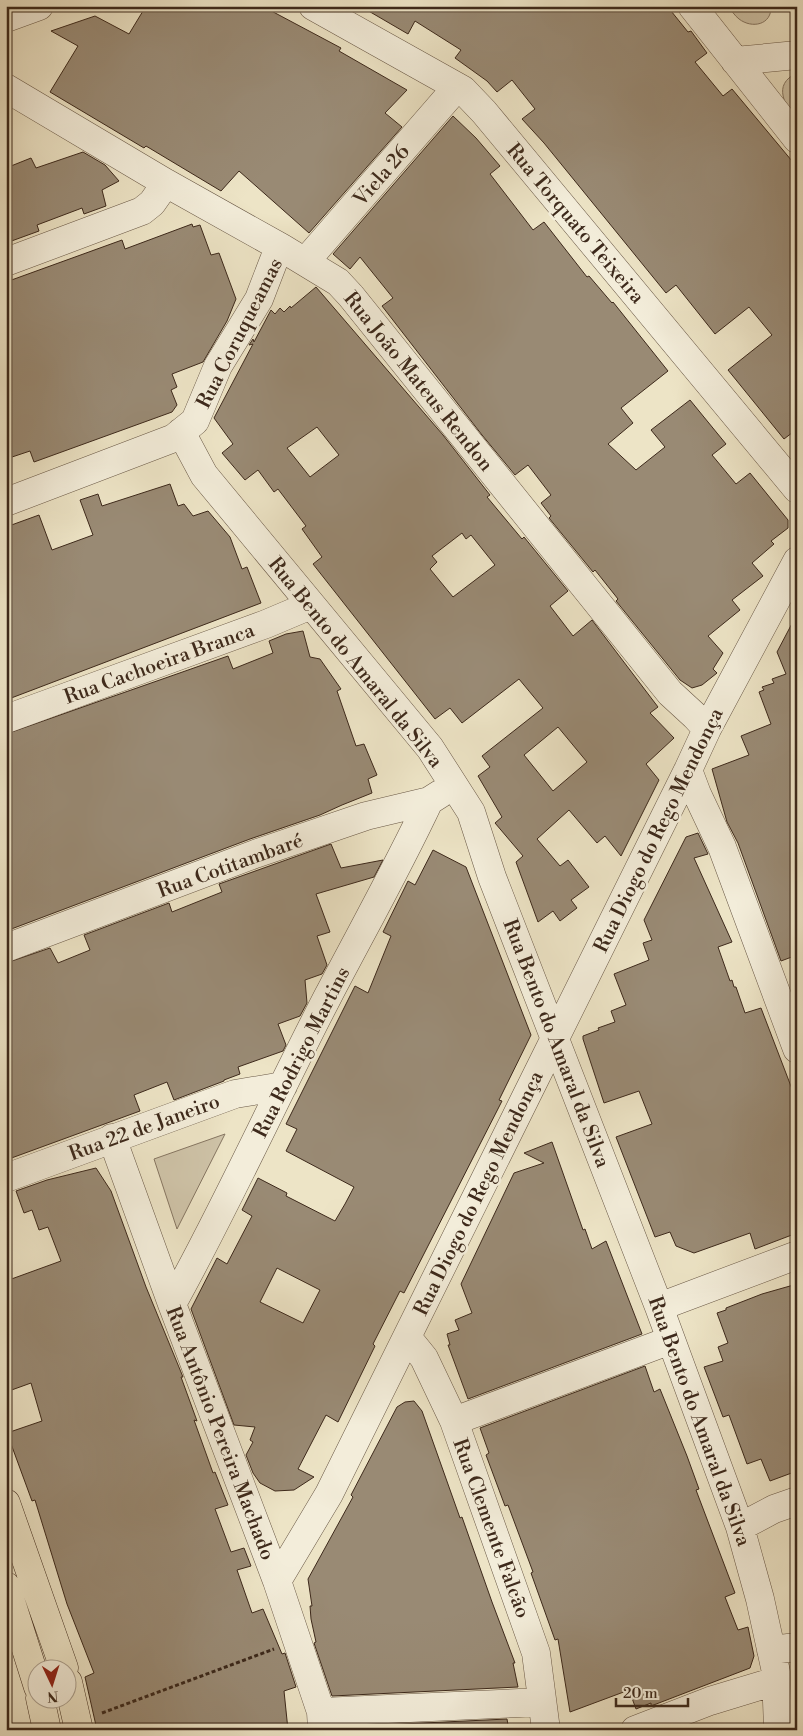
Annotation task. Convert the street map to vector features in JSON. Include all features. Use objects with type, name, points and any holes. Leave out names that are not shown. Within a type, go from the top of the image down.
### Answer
[{"type":"main road","points":[[6,1503],[60,1658]]},
{"type":"main road","points":[[6,1586],[29,1658]]},
{"type":"main road","points":[[42,1708],[46,1730]]},
{"type":"main road","points":[[74,1708],[78,1726]]},
{"type":"street","points":[[6,18],[39,6]]},
{"type":"street","name":"Rua Torquato Teixeira","points":[[313,6],[463,90],[484,112],[797,489]]},
{"type":"street","points":[[692,6],[797,139]]},
{"type":"street","points":[[735,61],[797,55]]},
{"type":"street","name":"Viela 26","points":[[305,262],[457,87]]},
{"type":"street","name":"Rua João Mateus Rendon","points":[[6,88],[338,282],[670,693],[696,716],[707,729]]},
{"type":"street","points":[[6,262],[142,211],[152,203],[166,183]]},
{"type":"street","name":"Rua Coruqueamas","points":[[6,502],[174,438],[195,421],[218,366],[259,300],[274,260],[282,248]]},
{"type":"street","name":"Rua Bento do Amaral da Silva","points":[[181,432],[204,475],[430,748],[471,812],[492,877],[659,1307],[740,1527],[760,1599],[784,1648],[776,1681],[778,1730]]},
{"type":"street","name":"Rua Diogo do Rego Mendonça","points":[[277,1581],[329,1494],[707,729],[797,561]]},
{"type":"street","name":"Rua Cachoeira Branca","points":[[6,719],[266,624],[311,605]]},
{"type":"street","points":[[688,770],[722,848],[797,1049]]},
{"type":"street","name":"Rua Cotitambaré","points":[[6,948],[264,851],[366,816],[429,801],[453,784]]},
{"type":"street","name":"Rua Rodrigo Martins","points":[[172,1304],[202,1250],[328,996],[410,841],[429,801]]},
{"type":"street","name":"Rua 22 de Janeiro","points":[[6,1178],[235,1094],[283,1086]]},
{"type":"street","name":"Rua Antônio Pereira Machado","points":[[112,1138],[172,1304],[277,1581],[321,1721]]},
{"type":"street","points":[[659,1307],[797,1255]]},
{"type":"street","name":"Rua Clemente Falcão","points":[[407,1336],[424,1358],[454,1422],[536,1653],[546,1730]]},
{"type":"street","points":[[454,1422],[671,1340]]},
{"type":"street","points":[[740,1527],[774,1509],[797,1501]]},
{"type":"street","points":[[635,1730],[710,1701],[776,1681]]},
{"type":"street","points":[[321,1721],[542,1702]]},
{"type":"path","points":[[78,1726],[297,1641]]},
{"type":"shaded area","points":[[728,6],[771,6],[765,21],[750,24],[739,19]]},
{"type":"shaded area","points":[[797,73],[797,122],[785,103],[783,90],[784,83]]},
{"type":"shaded area","points":[[225,1134],[177,1229],[154,1159]]},
{"type":"building","points":[[146,6],[262,6],[341,48],[339,51],[407,90],[385,113],[402,127],[309,233],[239,171],[221,191],[50,92],[78,46],[51,31],[95,16],[129,34]]},
{"type":"building","points":[[360,6],[667,6],[688,32],[691,31],[707,53],[695,62],[723,96],[732,89],[797,167],[797,429],[784,439],[728,370],[772,335],[749,307],[715,334],[676,285],[666,293],[544,143],[522,119],[535,109],[512,80],[497,92],[487,81],[455,58],[461,50],[415,21],[408,34]]},
{"type":"building","points":[[453,116],[476,138],[500,166],[490,174],[533,230],[544,222],[587,277],[589,276],[613,302],[668,371],[621,408],[633,423],[608,444],[636,470],[665,447],[651,430],[690,400],[726,444],[712,455],[736,484],[750,473],[788,520],[788,528],[771,541],[774,544],[752,563],[763,576],[732,600],[740,610],[708,636],[723,653],[713,669],[717,673],[702,685],[692,688],[680,680],[616,601],[618,599],[595,570],[593,572],[549,518],[551,516],[541,503],[551,495],[528,465],[515,475],[482,435],[382,306],[393,298],[360,257],[350,269],[333,254]]},
{"type":"building","points":[[83,152],[105,165],[119,181],[102,190],[106,206],[84,214],[82,208],[37,225],[39,231],[6,243],[6,168],[31,158],[36,168]]},
{"type":"building","points":[[192,224],[193,227],[200,225],[211,255],[219,253],[236,299],[227,321],[203,362],[172,374],[177,387],[171,390],[177,405],[172,412],[34,462],[30,451],[6,459],[6,282],[122,240],[125,249]]},
{"type":"building","points":[[316,287],[443,435],[490,495],[487,497],[522,539],[524,537],[568,591],[550,606],[573,636],[592,620],[658,707],[650,713],[674,738],[646,764],[659,780],[621,856],[605,836],[597,843],[569,810],[537,839],[560,866],[568,860],[589,887],[571,900],[577,908],[560,921],[553,911],[538,922],[516,862],[523,856],[495,823],[502,817],[478,776],[490,767],[482,756],[543,708],[519,679],[462,723],[450,708],[435,719],[313,564],[322,557],[302,529],[306,526],[278,489],[274,492],[258,470],[245,480],[222,453],[233,444],[214,418],[253,344],[249,345],[253,339],[254,342],[271,310],[275,314],[280,308],[284,312],[290,306],[291,308]],"holes":[[[317,427],[339,455],[310,477],[287,448]],[[462,533],[466,539],[471,535],[495,565],[453,597],[430,569],[437,562],[432,556]],[[558,727],[587,762],[553,791],[524,755]]]},
{"type":"building","points":[[170,484],[178,506],[184,504],[193,516],[208,511],[230,537],[242,569],[247,567],[261,603],[6,700],[6,527],[39,515],[52,550],[93,535],[80,500],[98,494],[102,506]]},
{"type":"building","points":[[797,614],[797,955],[781,961],[738,843],[727,822],[712,769],[749,755],[741,736],[771,724],[759,692],[764,690],[762,687],[774,683],[772,679],[786,674],[777,652]]},
{"type":"building","points":[[303,631],[310,657],[320,659],[341,689],[337,691],[356,746],[364,744],[377,775],[368,779],[372,793],[320,815],[250,839],[6,931],[6,734],[228,656],[233,669],[273,653],[269,641],[286,634]]},
{"type":"building","points":[[698,833],[708,854],[694,858],[732,942],[718,947],[730,981],[732,980],[734,987],[736,987],[745,1013],[761,1008],[797,1102],[797,1233],[755,1249],[750,1233],[694,1253],[676,1246],[670,1232],[655,1237],[616,1137],[652,1124],[639,1091],[604,1103],[583,1036],[615,1022],[611,1011],[626,1005],[614,974],[649,960],[643,943],[652,940],[644,920],[686,837]]},
{"type":"building","points":[[331,844],[341,868],[383,860],[374,877],[316,894],[330,932],[317,936],[327,965],[322,974],[305,980],[307,1003],[300,1016],[278,1024],[286,1045],[283,1051],[238,1067],[240,1074],[174,1100],[167,1082],[134,1095],[140,1111],[6,1160],[6,963],[50,948],[58,963],[90,950],[84,935],[169,903],[172,912],[222,892],[219,884]]},
{"type":"building","points":[[433,850],[466,867],[531,1035],[499,1100],[502,1101],[404,1293],[400,1291],[373,1344],[375,1346],[338,1422],[326,1415],[298,1469],[314,1477],[294,1490],[275,1491],[260,1483],[253,1473],[246,1455],[253,1442],[250,1440],[255,1427],[234,1425],[191,1309],[217,1258],[227,1264],[252,1216],[242,1210],[258,1178],[287,1193],[286,1196],[335,1221],[354,1187],[286,1151],[297,1129],[286,1124],[355,986],[368,993],[391,936],[383,932],[408,881],[415,885]],"holes":[[[277,1268],[320,1290],[303,1323],[260,1302]]]},
{"type":"building","points":[[552,1142],[583,1230],[585,1229],[592,1249],[606,1241],[642,1334],[468,1399],[448,1345],[450,1345],[447,1334],[459,1330],[455,1320],[472,1313],[461,1284],[514,1173],[544,1163],[524,1153]]},
{"type":"building","points":[[96,1168],[111,1191],[146,1287],[183,1377],[181,1377],[197,1421],[194,1420],[213,1473],[215,1472],[228,1505],[215,1509],[231,1552],[244,1548],[251,1566],[237,1570],[252,1613],[263,1609],[282,1654],[285,1653],[296,1687],[284,1691],[288,1730],[97,1730],[85,1677],[94,1673],[67,1604],[35,1500],[32,1501],[7,1433],[42,1421],[31,1383],[6,1392],[6,1281],[61,1261],[48,1227],[39,1230],[32,1210],[24,1213],[16,1191],[47,1180]]},
{"type":"building","points":[[797,1284],[797,1471],[770,1481],[761,1459],[747,1464],[729,1415],[723,1417],[704,1367],[723,1361],[718,1347],[728,1343],[717,1313],[762,1294]]},
{"type":"building","points":[[645,1366],[654,1392],[660,1389],[687,1456],[699,1489],[696,1490],[735,1593],[725,1597],[738,1630],[748,1627],[754,1656],[750,1668],[651,1706],[651,1703],[636,1709],[629,1690],[570,1712],[558,1639],[555,1640],[531,1573],[533,1572],[508,1505],[505,1506],[486,1455],[489,1453],[480,1428]]},
{"type":"building","points":[[414,1401],[422,1411],[460,1518],[462,1517],[515,1663],[513,1663],[518,1687],[332,1696],[314,1643],[316,1642],[311,1619],[310,1606],[312,1606],[308,1579],[353,1497],[351,1495],[397,1407],[405,1402]]},
{"type":"building","points":[[507,1719],[508,1725],[503,1726],[503,1730],[341,1730],[340,1727]]}]
